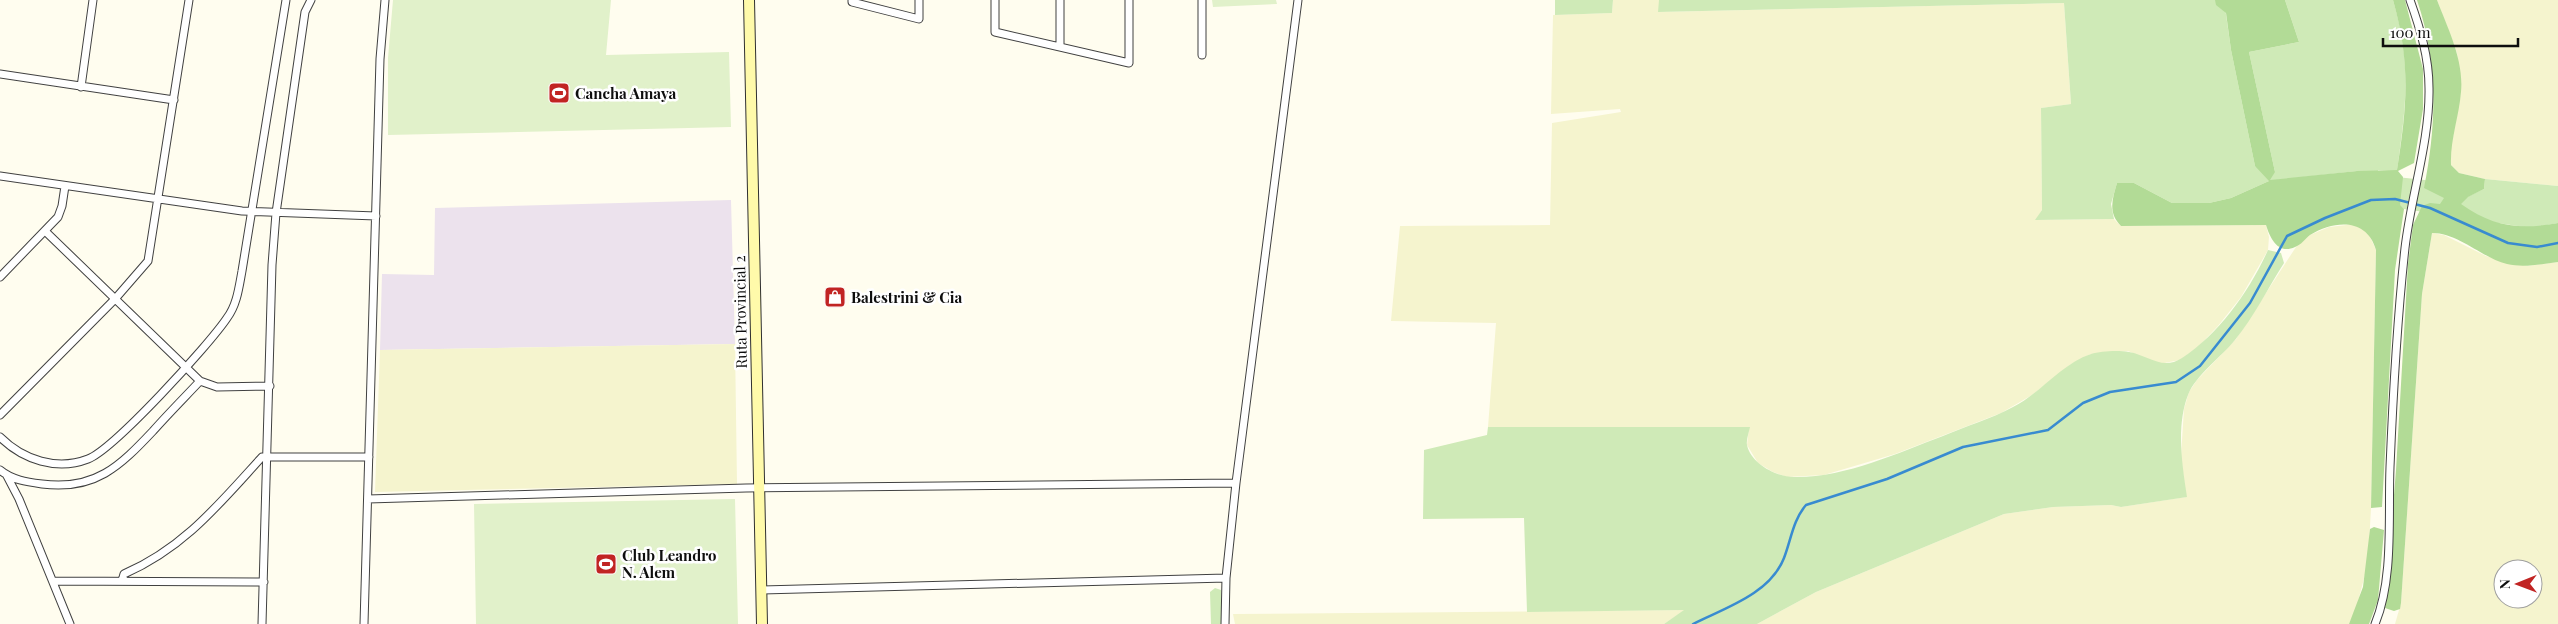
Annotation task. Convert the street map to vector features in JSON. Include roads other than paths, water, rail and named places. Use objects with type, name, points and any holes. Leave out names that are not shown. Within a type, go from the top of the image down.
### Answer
[{"type":"main road","name":"Ruta Provincial 2","points":[[749,0],[762,624]]},
{"type":"street","points":[[81,87],[93,0]]},
{"type":"street","points":[[0,415],[115,299],[148,261],[160,198],[189,0]]},
{"type":"street","points":[[0,438],[21,454],[40,462],[60,464],[88,459],[112,443],[185,367],[228,318],[240,283],[286,0]]},
{"type":"street","points":[[262,624],[272,265],[276,213],[305,12],[311,0]]},
{"type":"street","points":[[364,624],[380,58],[385,0]]},
{"type":"street","points":[[852,0],[852,2],[919,19],[919,0]]},
{"type":"street","points":[[995,0],[994,32],[1129,63],[1129,0]]},
{"type":"street","points":[[1060,0],[1060,47]]},
{"type":"street","points":[[1202,0],[1202,55]]},
{"type":"street","points":[[1225,624],[1226,578],[1236,483],[1298,0]]},
{"type":"street","points":[[2375,624],[2381,608],[2386,571],[2399,314],[2410,210],[2425,135],[2430,90],[2425,49],[2410,0]]},
{"type":"street","points":[[0,74],[174,100]]},
{"type":"street","points":[[0,176],[252,212],[376,216]]},
{"type":"street","points":[[0,278],[45,231],[60,212],[65,186]]},
{"type":"street","points":[[45,231],[200,381],[217,387],[270,386]]},
{"type":"street","points":[[0,470],[7,476],[32,483],[60,485],[84,482],[105,475],[126,459],[200,381]]},
{"type":"street","points":[[122,581],[124,574],[164,554],[191,533],[262,457],[369,457]]},
{"type":"street","points":[[7,476],[70,624]]},
{"type":"street","points":[[368,499],[759,488],[1236,483]]},
{"type":"street","points":[[761,590],[1226,578]]},
{"type":"street","points":[[53,581],[264,582]]},
{"type":"waterway","points":[[1693,624],[1732,606],[1768,581],[1777,571],[1784,558],[1795,524],[1806,505],[1887,479],[1963,447],[2048,430],[2083,403],[2110,392],[2176,382],[2200,366],[2250,303],[2287,236],[2325,218],[2371,200],[2395,199],[2430,208],[2508,243],[2537,247],[2558,243]]},
{"type":"place","name":"Cancha Amaya","points":[[559,93]]},
{"type":"place","name":"Balestrini & Cia","points":[[835,297]]},
{"type":"place","name":"Club Leandro N. Alem","points":[[606,564]]}]
